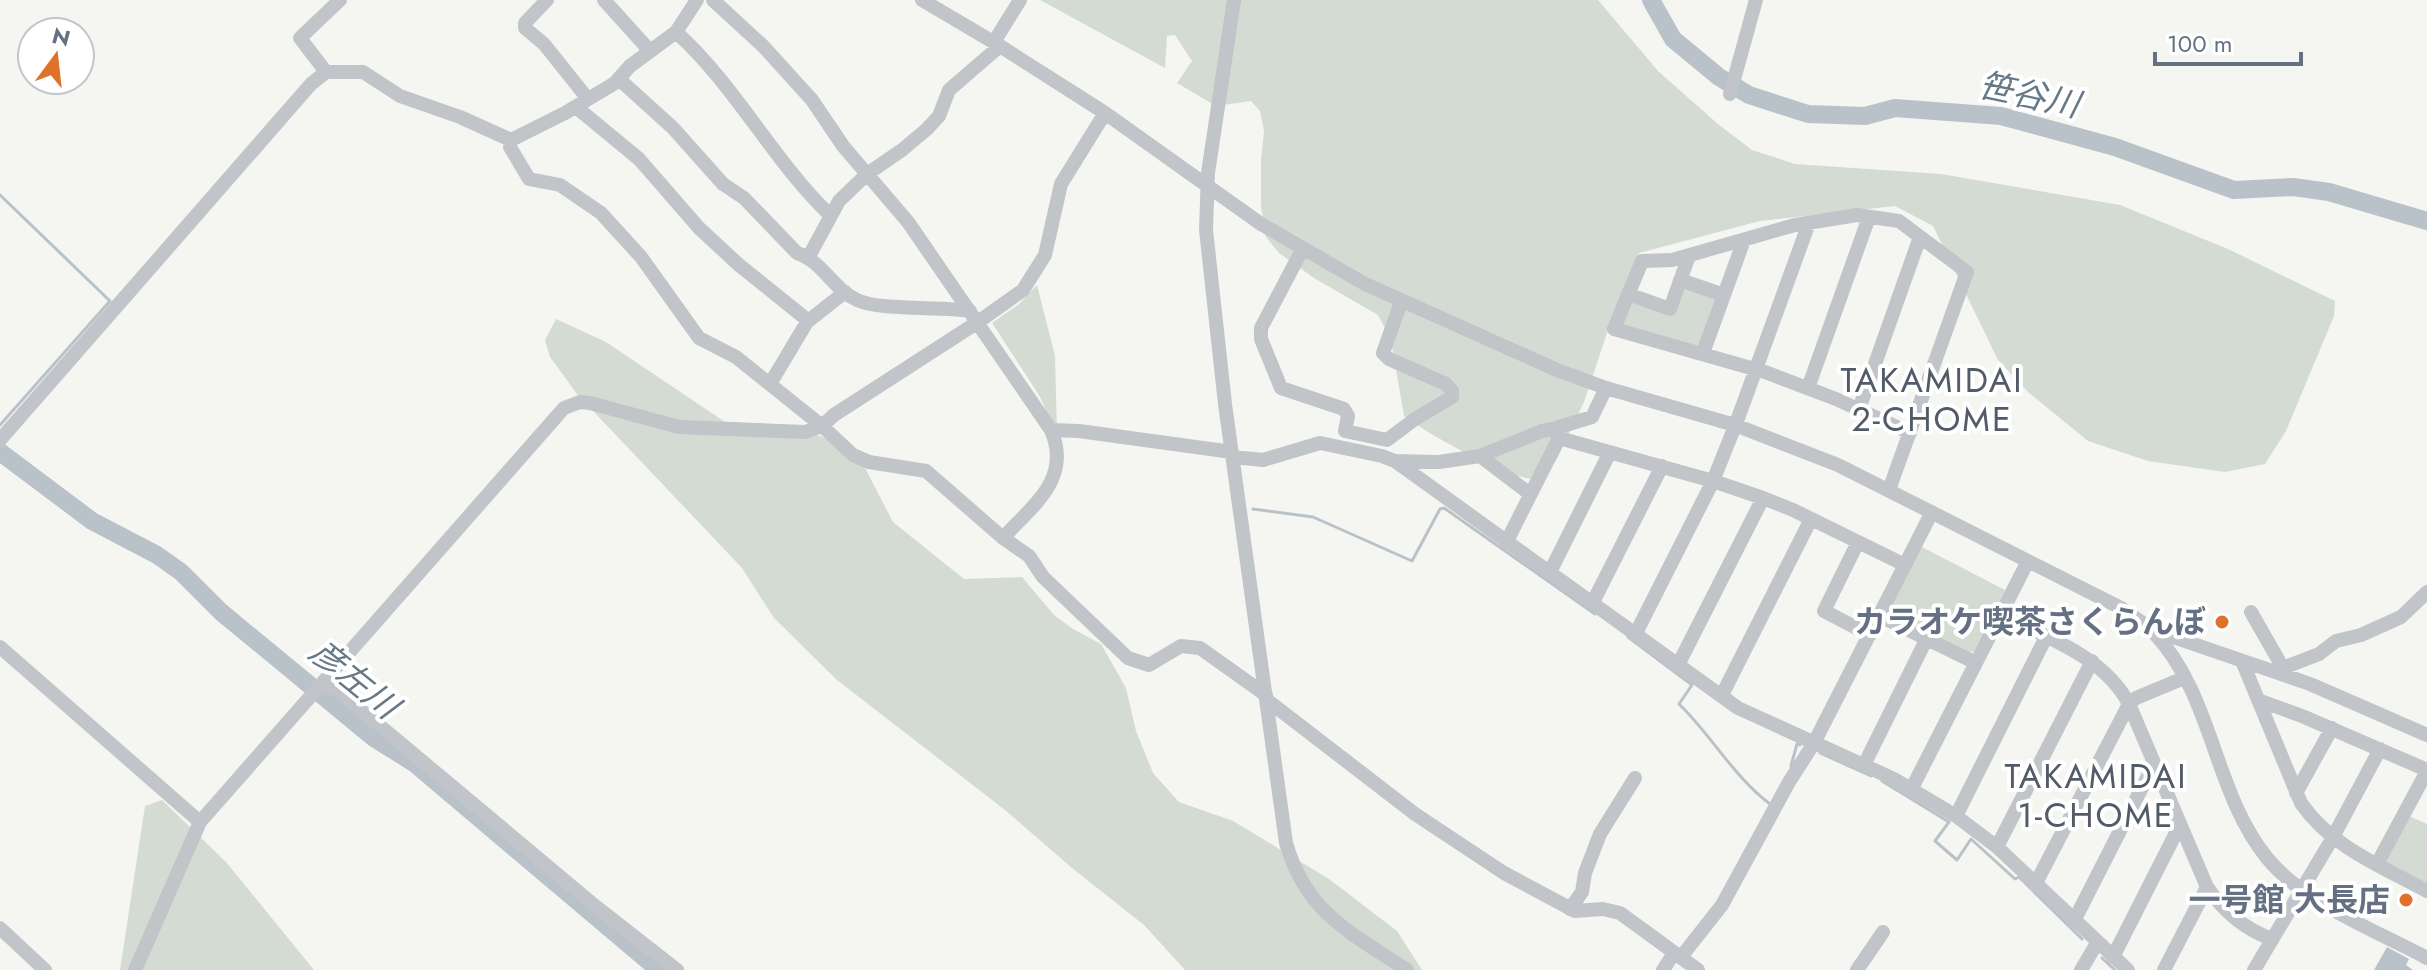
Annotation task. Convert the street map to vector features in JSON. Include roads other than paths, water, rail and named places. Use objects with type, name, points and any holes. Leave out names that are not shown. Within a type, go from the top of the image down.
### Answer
[{"type":"street","points":[[326,72],[300,38],[340,0]]},
{"type":"street","points":[[547,0],[525,23],[525,28],[544,44],[582,103],[639,159],[699,228],[807,322]]},
{"type":"street","points":[[604,0],[650,51]]},
{"type":"street","points":[[511,140],[620,80],[630,66],[676,32],[697,0]]},
{"type":"street","points":[[713,0],[763,46],[812,100],[843,146],[908,222],[1051,430],[1058,446],[1053,482],[1003,538]]},
{"type":"street","points":[[922,0],[1105,113],[1302,250],[1401,302],[1500,347],[1606,388],[1735,425],[1838,465],[2121,608],[2155,633],[2184,678],[2248,831],[2275,867],[2301,890],[2427,958]]},
{"type":"street","points":[[808,258],[839,201],[867,174],[902,150],[939,116],[949,90],[997,44],[1020,0]]},
{"type":"street","points":[[1234,0],[1208,186],[1206,230],[1232,454],[1286,843],[1296,873],[1316,904],[1328,916],[1407,970]]},
{"type":"street","points":[[1732,86],[1756,0]]},
{"type":"street","points":[[676,32],[691,45],[744,110],[798,182],[831,216]]},
{"type":"street","points":[[0,440],[311,84],[326,72],[363,72],[400,96],[460,117],[511,140]]},
{"type":"street","points":[[620,80],[673,128],[723,184],[744,198],[797,253],[808,258],[845,292],[868,303],[974,316]]},
{"type":"street","points":[[135,970],[200,822],[564,408],[580,402],[679,427],[805,432],[822,426],[974,316],[1023,290],[1045,255],[1061,184],[1105,113]]},
{"type":"street","points":[[511,140],[510,147],[529,179],[560,185],[601,213],[641,257],[695,334],[736,357],[853,455],[869,462],[926,471],[1003,538],[1029,556],[1043,577],[1128,658],[1149,665],[1181,646],[1200,648],[1415,814],[1504,873],[1575,911],[1603,909],[1620,913],[1698,970]]},
{"type":"street","points":[[1889,490],[1910,433],[1967,272],[1899,221],[1857,215],[1809,223],[1663,262],[1642,261],[1614,329],[1756,369],[1859,409],[1910,433]]},
{"type":"street","points":[[1808,388],[1869,217]]},
{"type":"street","points":[[1636,633],[1713,481],[1809,223]]},
{"type":"street","points":[[1859,409],[1920,237]]},
{"type":"street","points":[[1703,353],[1744,240]]},
{"type":"street","points":[[1302,250],[1261,328],[1261,339],[1281,388],[1344,409],[1348,416],[1345,431],[1387,440],[1452,397],[1452,391],[1446,384],[1389,359],[1383,353],[1401,302]]},
{"type":"street","points":[[1628,294],[1670,309],[1689,256]]},
{"type":"street","points":[[1680,280],[1724,295]]},
{"type":"street","points":[[770,384],[807,322],[845,292]]},
{"type":"street","points":[[1506,543],[1556,434],[1592,417],[1606,388]]},
{"type":"street","points":[[1051,430],[1079,431],[1263,460],[1320,443],[1395,461],[1738,708],[1912,788],[1956,816],[1997,847],[2128,970]]},
{"type":"street","points":[[1395,461],[1439,462],[1480,456],[1542,431],[1763,498],[1905,565]]},
{"type":"street","points":[[1550,572],[1610,452]]},
{"type":"street","points":[[1480,456],[1530,494]]},
{"type":"street","points":[[1593,602],[1662,466]]},
{"type":"street","points":[[1678,665],[1763,498]]},
{"type":"street","points":[[1663,970],[1722,905],[1789,782],[1814,743],[1932,512]]},
{"type":"street","points":[[1722,695],[1811,519]]},
{"type":"street","points":[[1858,542],[1824,611],[1870,635]]},
{"type":"street","points":[[1912,788],[2028,561]]},
{"type":"street","points":[[2282,671],[2319,654],[2336,641],[2361,635],[2401,617],[2427,592]]},
{"type":"street","points":[[2251,612],[2282,671]]},
{"type":"street","points":[[2001,614],[2092,661],[2115,681],[2129,704],[2207,887],[2235,920],[2272,939]]},
{"type":"street","points":[[1880,616],[1976,663]]},
{"type":"street","points":[[2155,633],[2282,671],[2427,735]]},
{"type":"street","points":[[1956,816],[2046,637]]},
{"type":"street","points":[[1864,765],[1927,638]]},
{"type":"street","points":[[0,647],[200,822]]},
{"type":"street","points":[[1997,847],[2092,661]]},
{"type":"street","points":[[2242,661],[2296,793],[2309,815],[2332,839],[2427,891]]},
{"type":"street","points":[[2035,885],[2129,704],[2136,698],[2184,678]]},
{"type":"street","points":[[318,688],[337,690],[594,905],[677,970]]},
{"type":"street","points":[[2258,700],[2332,728],[2427,770],[2377,864]]},
{"type":"street","points":[[2296,793],[2332,728]]},
{"type":"street","points":[[2254,970],[2332,839],[2380,749]]},
{"type":"street","points":[[2074,921],[2154,764]]},
{"type":"street","points":[[1570,909],[1582,892],[1585,873],[1600,834],[1635,778]]},
{"type":"street","points":[[2113,957],[2180,825]]},
{"type":"street","points":[[2164,970],[2207,887]]},
{"type":"street","points":[[1582,892],[1603,909]]},
{"type":"street","points":[[0,928],[45,970]]},
{"type":"street","points":[[1857,970],[1883,932]]},
{"type":"street","points":[[2081,970],[2097,943]]},
{"type":"waterway","name":"笹谷川","points":[[1651,0],[1673,39],[1719,77],[1749,95],[1808,114],[1865,116],[1895,108],[2001,116],[2115,147],[2234,190],[2293,187],[2329,192],[2427,221]]},
{"type":"waterway","points":[[0,195],[110,301],[0,425]]},
{"type":"waterway","name":"彦左川","points":[[0,452],[92,521],[157,555],[181,572],[221,612],[374,738],[414,763],[659,970]]},
{"type":"waterway","points":[[1253,509],[1313,517],[1412,561],[1440,509],[1444,508],[1595,614]]},
{"type":"waterway","points":[[1628,637],[1692,685],[1679,704],[1745,781],[1770,804]]},
{"type":"waterway","points":[[1791,766],[1797,744],[1800,745]]},
{"type":"waterway","points":[[1820,753],[1871,776]]},
{"type":"waterway","points":[[1882,781],[1949,822],[1935,841],[1957,860],[1971,839],[2015,879],[2019,877],[2082,939]]},
{"type":"waterway","points":[[2102,958],[2115,970]]},
{"type":"place","name":"カラオケ喫茶さくらんぼ","points":[[2222,622]]},
{"type":"place","name":"一号館 大長店","points":[[2406,900]]},
{"type":"district","name":"TAKAMIDAI 2-CHOME","points":[[1932,400]]},
{"type":"district","name":"TAKAMIDAI 1-CHOME","points":[[2096,796]]}]
